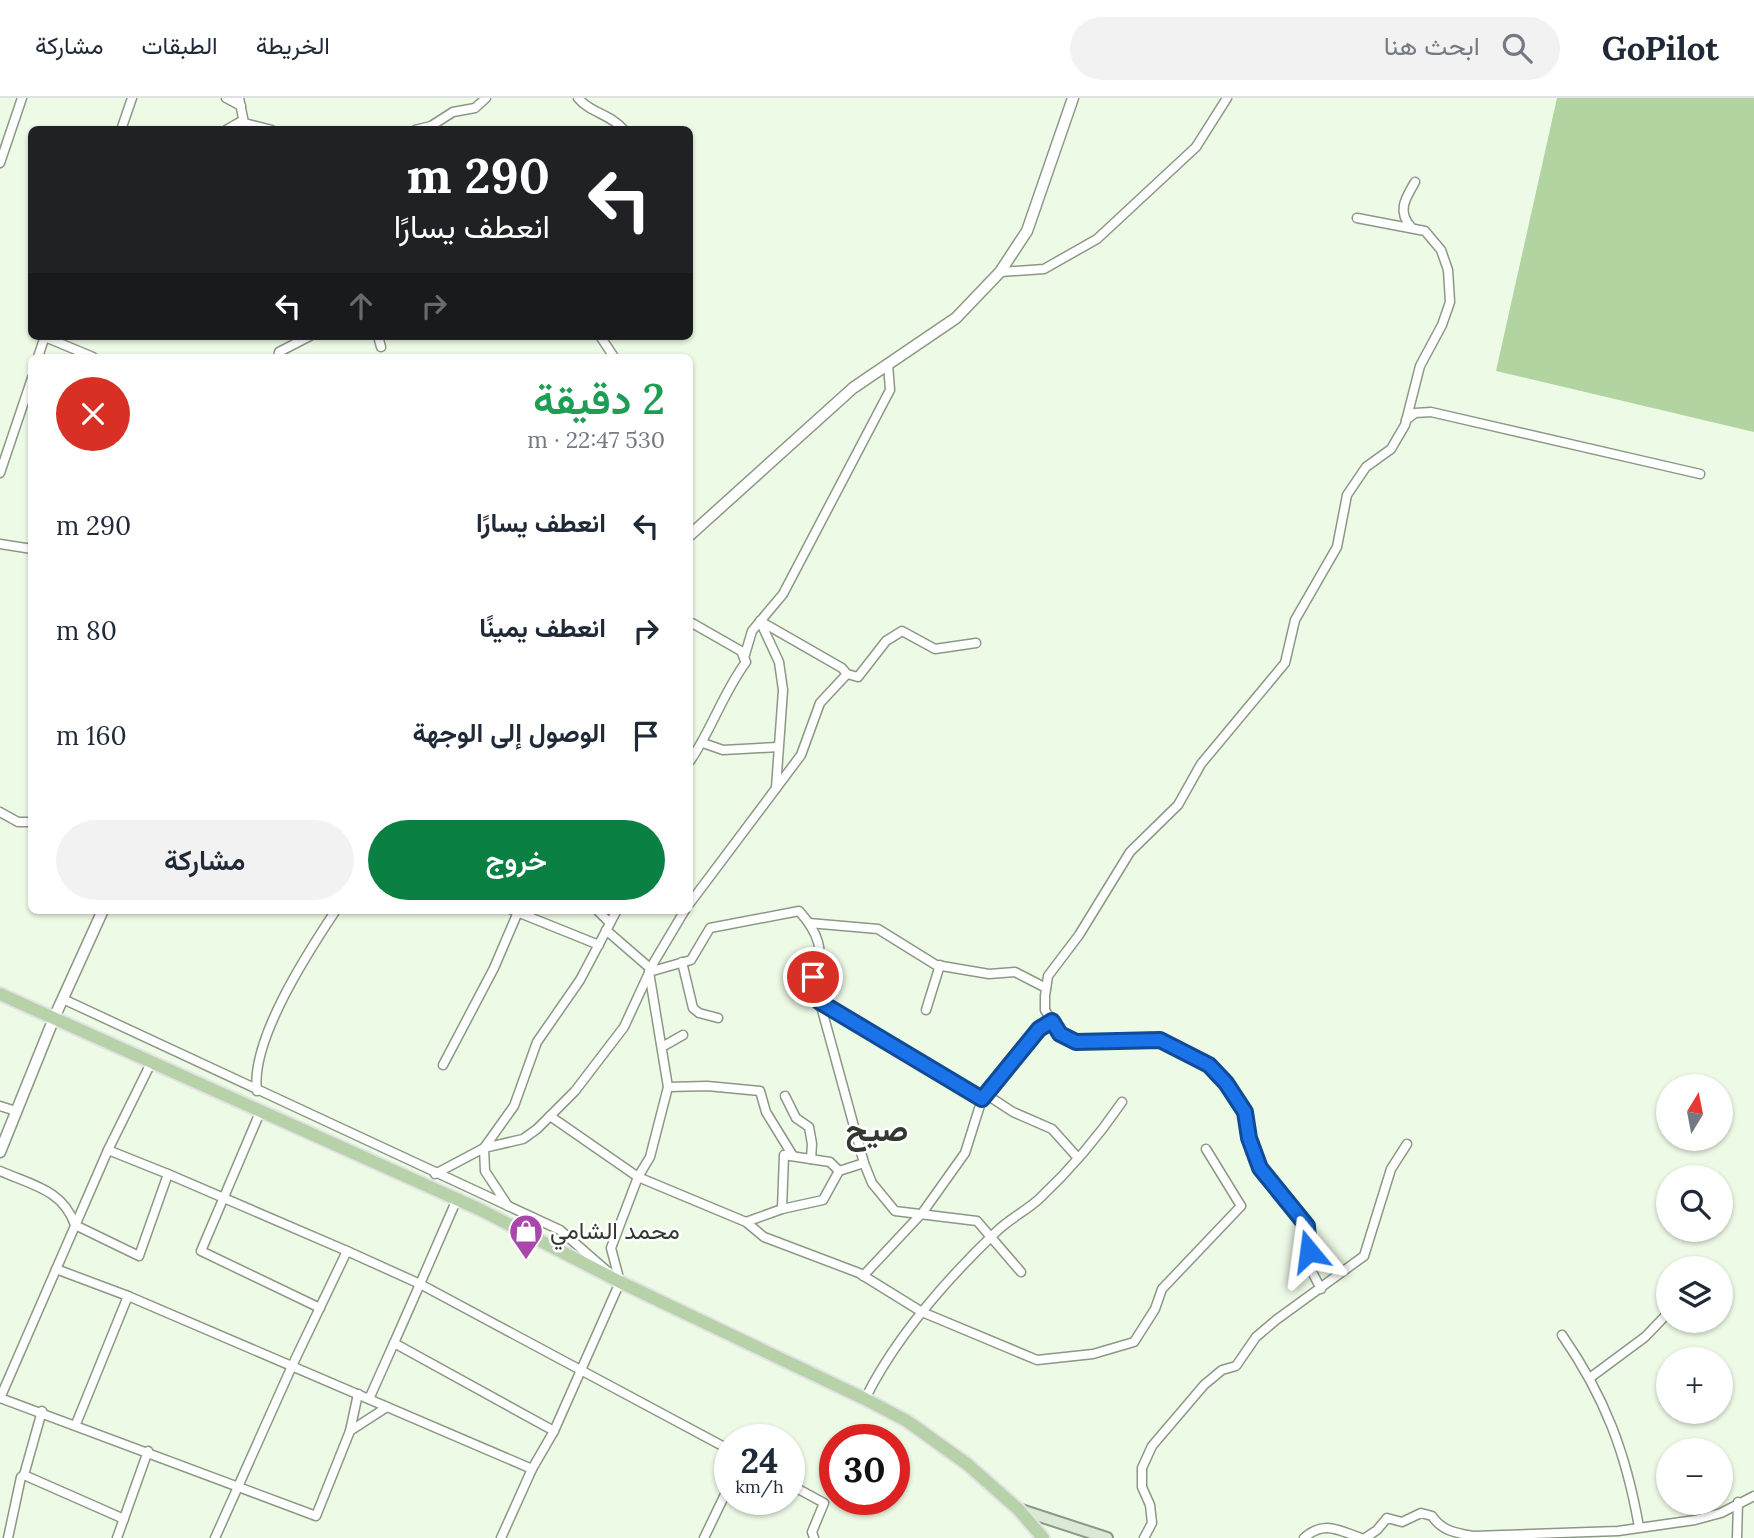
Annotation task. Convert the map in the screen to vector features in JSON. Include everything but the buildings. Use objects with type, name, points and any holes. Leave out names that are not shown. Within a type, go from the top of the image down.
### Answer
[{"type":"main road","points":[[0,994],[457,1199],[620,1282],[865,1399],[938,1443],[1018,1509],[1043,1538]]},
{"type":"main road","points":[[1018,1509],[1107,1538]]},
{"type":"street","points":[[0,163],[22,98]]},
{"type":"street","points":[[122,126],[132,98]]},
{"type":"street","points":[[226,98],[240,102],[244,123]]},
{"type":"street","points":[[434,126],[453,112],[480,106],[486,98]]},
{"type":"street","points":[[578,98],[588,107],[611,117],[620,126]]},
{"type":"street","points":[[693,532],[853,388],[956,317],[1000,272],[1027,231],[1073,98]]},
{"type":"street","points":[[1000,272],[1044,269],[1097,239],[1196,147],[1227,98]]},
{"type":"street","points":[[231,126],[234,123],[256,126]]},
{"type":"street","points":[[1411,228],[1404,219],[1402,208],[1415,182]]},
{"type":"street","points":[[1321,1289],[1311,1270],[1307,1226],[1260,1168],[1249,1138],[1245,1112],[1226,1083],[1209,1065],[1160,1040],[1076,1042],[1060,1034],[1045,1010],[1048,976],[1079,934],[1130,852],[1178,805],[1202,764],[1285,663],[1295,620],[1337,547],[1347,495],[1366,467],[1391,449],[1406,420],[1420,366],[1442,325],[1450,303],[1448,270],[1441,250],[1425,231],[1357,218]]},
{"type":"street","points":[[52,340],[86,354]]},
{"type":"street","points":[[279,354],[302,340]]},
{"type":"street","points":[[379,340],[381,347]]},
{"type":"street","points":[[744,658],[752,631],[783,594],[890,390],[888,364]]},
{"type":"street","points":[[0,473],[28,390]]},
{"type":"street","points":[[1406,420],[1415,413],[1431,412],[1700,474]]},
{"type":"street","points":[[0,544],[28,548]]},
{"type":"street","points":[[760,621],[842,668],[847,674],[858,677],[886,641],[902,631],[935,649],[976,643]]},
{"type":"street","points":[[760,621],[779,662],[783,690],[775,791]]},
{"type":"street","points":[[693,627],[741,651],[746,662],[727,687],[703,743],[693,757]]},
{"type":"street","points":[[693,899],[801,755],[820,704],[847,674]]},
{"type":"street","points":[[703,743],[723,750],[778,747]]},
{"type":"street","points":[[0,812],[18,822],[28,822]]},
{"type":"street","points":[[650,970],[691,960],[710,928],[799,911],[809,922],[820,943],[820,964],[813,977],[864,1164],[872,1183],[895,1210],[978,1221],[1021,1272]]},
{"type":"street","points":[[0,1152],[54,1018],[101,914]]},
{"type":"street","points":[[257,1091],[254,1072],[277,1012],[307,954],[333,914]]},
{"type":"street","points":[[443,1065],[494,968],[514,914]]},
{"type":"street","points":[[522,914],[599,945]]},
{"type":"street","points":[[501,1538],[531,1469],[554,1430],[620,1282],[611,1248],[638,1177],[650,1157],[668,1087],[650,970],[608,927],[600,914]]},
{"type":"street","points":[[509,1208],[485,1171],[484,1148],[514,1106],[537,1042],[580,980],[615,914]]},
{"type":"street","points":[[435,1174],[484,1148],[523,1139],[575,1091],[624,1027],[650,970],[683,914]]},
{"type":"street","points":[[809,922],[878,929],[940,965],[989,974],[1015,972],[1046,988]]},
{"type":"street","points":[[682,962],[693,1008],[699,1013],[718,1018]]},
{"type":"street","points":[[926,1010],[940,965]]},
{"type":"street","points":[[63,999],[560,1230],[620,1282]]},
{"type":"street","points":[[820,1002],[984,1097],[1052,1129],[1078,1158]]},
{"type":"street","points":[[863,1276],[923,1212],[965,1153],[984,1097],[1039,1029],[1052,1021]]},
{"type":"street","points":[[662,1047],[684,1034]]},
{"type":"street","points":[[152,1061],[108,1150],[1,1394],[316,1516],[350,1431],[358,1394]]},
{"type":"street","points":[[668,1087],[707,1086],[760,1091],[766,1112],[793,1156]]},
{"type":"street","points":[[785,1096],[796,1118],[809,1127],[811,1159]]},
{"type":"street","points":[[865,1399],[881,1367],[922,1312],[991,1237],[1038,1201],[1098,1136],[1122,1102]]},
{"type":"street","points":[[0,1106],[16,1111]]},
{"type":"street","points":[[261,1110],[201,1251],[320,1308]]},
{"type":"street","points":[[550,1116],[638,1177],[746,1222],[764,1237],[863,1276],[922,1312],[1037,1360],[1093,1354],[1134,1342],[1156,1308],[1162,1289],[1241,1206],[1206,1149]]},
{"type":"street","points":[[1144,1538],[1152,1522],[1150,1505],[1142,1487],[1142,1468],[1152,1446],[1204,1385],[1222,1370],[1236,1366],[1266,1328],[1364,1256],[1391,1169],[1407,1144]]},
{"type":"street","points":[[108,1150],[420,1284],[714,1442]]},
{"type":"street","points":[[782,1209],[785,1155],[830,1162],[839,1171]]},
{"type":"street","points":[[746,1222],[782,1209],[823,1200],[839,1171],[864,1164]]},
{"type":"street","points":[[0,1171],[57,1196],[69,1207],[75,1225],[139,1255],[168,1174]]},
{"type":"street","points":[[369,1399],[457,1199]]},
{"type":"street","points":[[215,1538],[237,1485],[347,1251]]},
{"type":"street","points":[[56,1269],[128,1296],[531,1469]]},
{"type":"street","points":[[76,1424],[128,1296]]},
{"type":"street","points":[[1591,1377],[1645,1337],[1656,1326]]},
{"type":"street","points":[[1562,1335],[1591,1377],[1620,1448],[1639,1527]]},
{"type":"street","points":[[394,1343],[554,1430]]},
{"type":"street","points":[[350,1431],[387,1407]]},
{"type":"street","points":[[8,1538],[21,1477],[24,1475],[42,1411]]},
{"type":"street","points":[[117,1538],[148,1451]]},
{"type":"street","points":[[24,1475],[124,1519]]},
{"type":"street","points":[[805,1493],[824,1503],[812,1532],[814,1538]]},
{"type":"street","points":[[1304,1538],[1315,1528],[1328,1525],[1363,1538],[1387,1518],[1402,1522],[1421,1513],[1433,1516],[1438,1525],[1454,1533],[1473,1536],[1639,1527],[1695,1520],[1721,1513],[1754,1496]]},
{"type":"street","points":[[1737,1538],[1738,1502]]},
{"type":"street","points":[[704,1538],[715,1515]]},
{"type":"green space","points":[[1557,98],[1754,98],[1754,432],[1496,371]]},
{"type":"place","name":"محمد الشامي","points":[[526,1261]]},
{"type":"district","name":"صيح","points":[[877,1130]]},
{"type":"route","points":[[813,977],[820,1002],[982,1099],[1039,1029],[1052,1021],[1060,1034],[1076,1042],[1160,1040],[1182,1049],[1209,1065],[1226,1083],[1245,1112],[1249,1138],[1260,1168],[1271,1185],[1307,1226],[1309,1251]]}]
